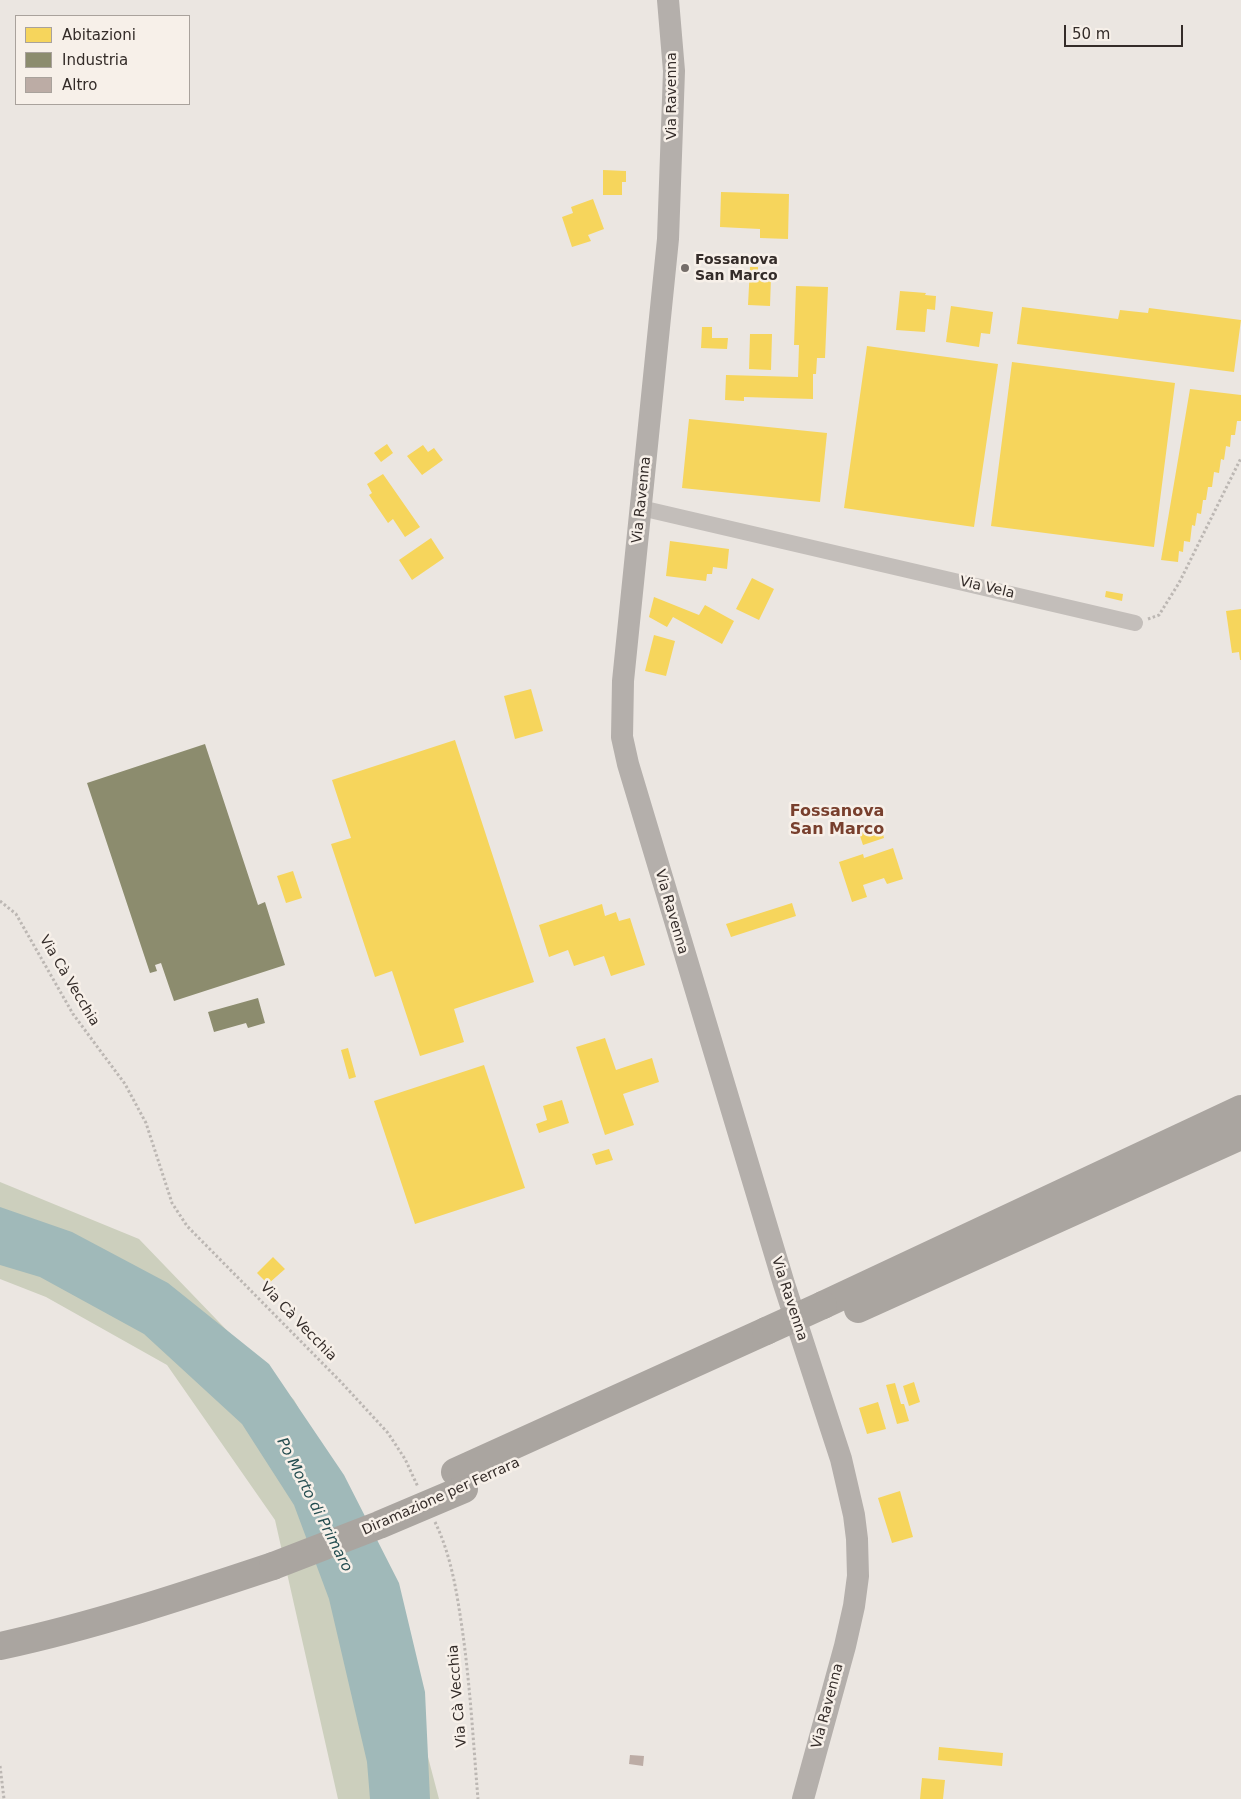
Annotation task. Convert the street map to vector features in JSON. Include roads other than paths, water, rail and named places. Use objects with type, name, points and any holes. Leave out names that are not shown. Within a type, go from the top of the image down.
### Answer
[{"type":"highway","points":[[862,1297],[1241,1109]]},
{"type":"highway","points":[[862,1297],[1241,1136]]},
{"type":"highway","name":"Diramazione per Ferrara","points":[[0,1646],[57,1633],[117,1616],[271,1557],[379,1525],[459,1480],[862,1297]]},
{"type":"highway","name":"Diramazione per Ferrara","points":[[0,1627],[119,1596],[201,1571],[271,1557]]},
{"type":"main road","name":"Via Ravenna","points":[[668,0],[674,71],[668,238],[623,681],[622,736],[628,764],[781,1274],[850,1492],[857,1539],[858,1576],[854,1606],[845,1646],[803,1799]]},
{"type":"street","name":"Via Vela","points":[[641,508],[1135,623]]},
{"type":"water","name":"Po Morto di Primaro","points":[[0,1207],[72,1232],[168,1283],[269,1364],[344,1475],[399,1583],[425,1692],[430,1799],[370,1799],[367,1762],[329,1599],[294,1505],[242,1424],[144,1334],[40,1277],[0,1265]]},
{"type":"place","name":"Fossanova San Marco","points":[[685,268]]},
{"type":"district","name":"Fossanova San Marco","points":[[837,821]]}]
